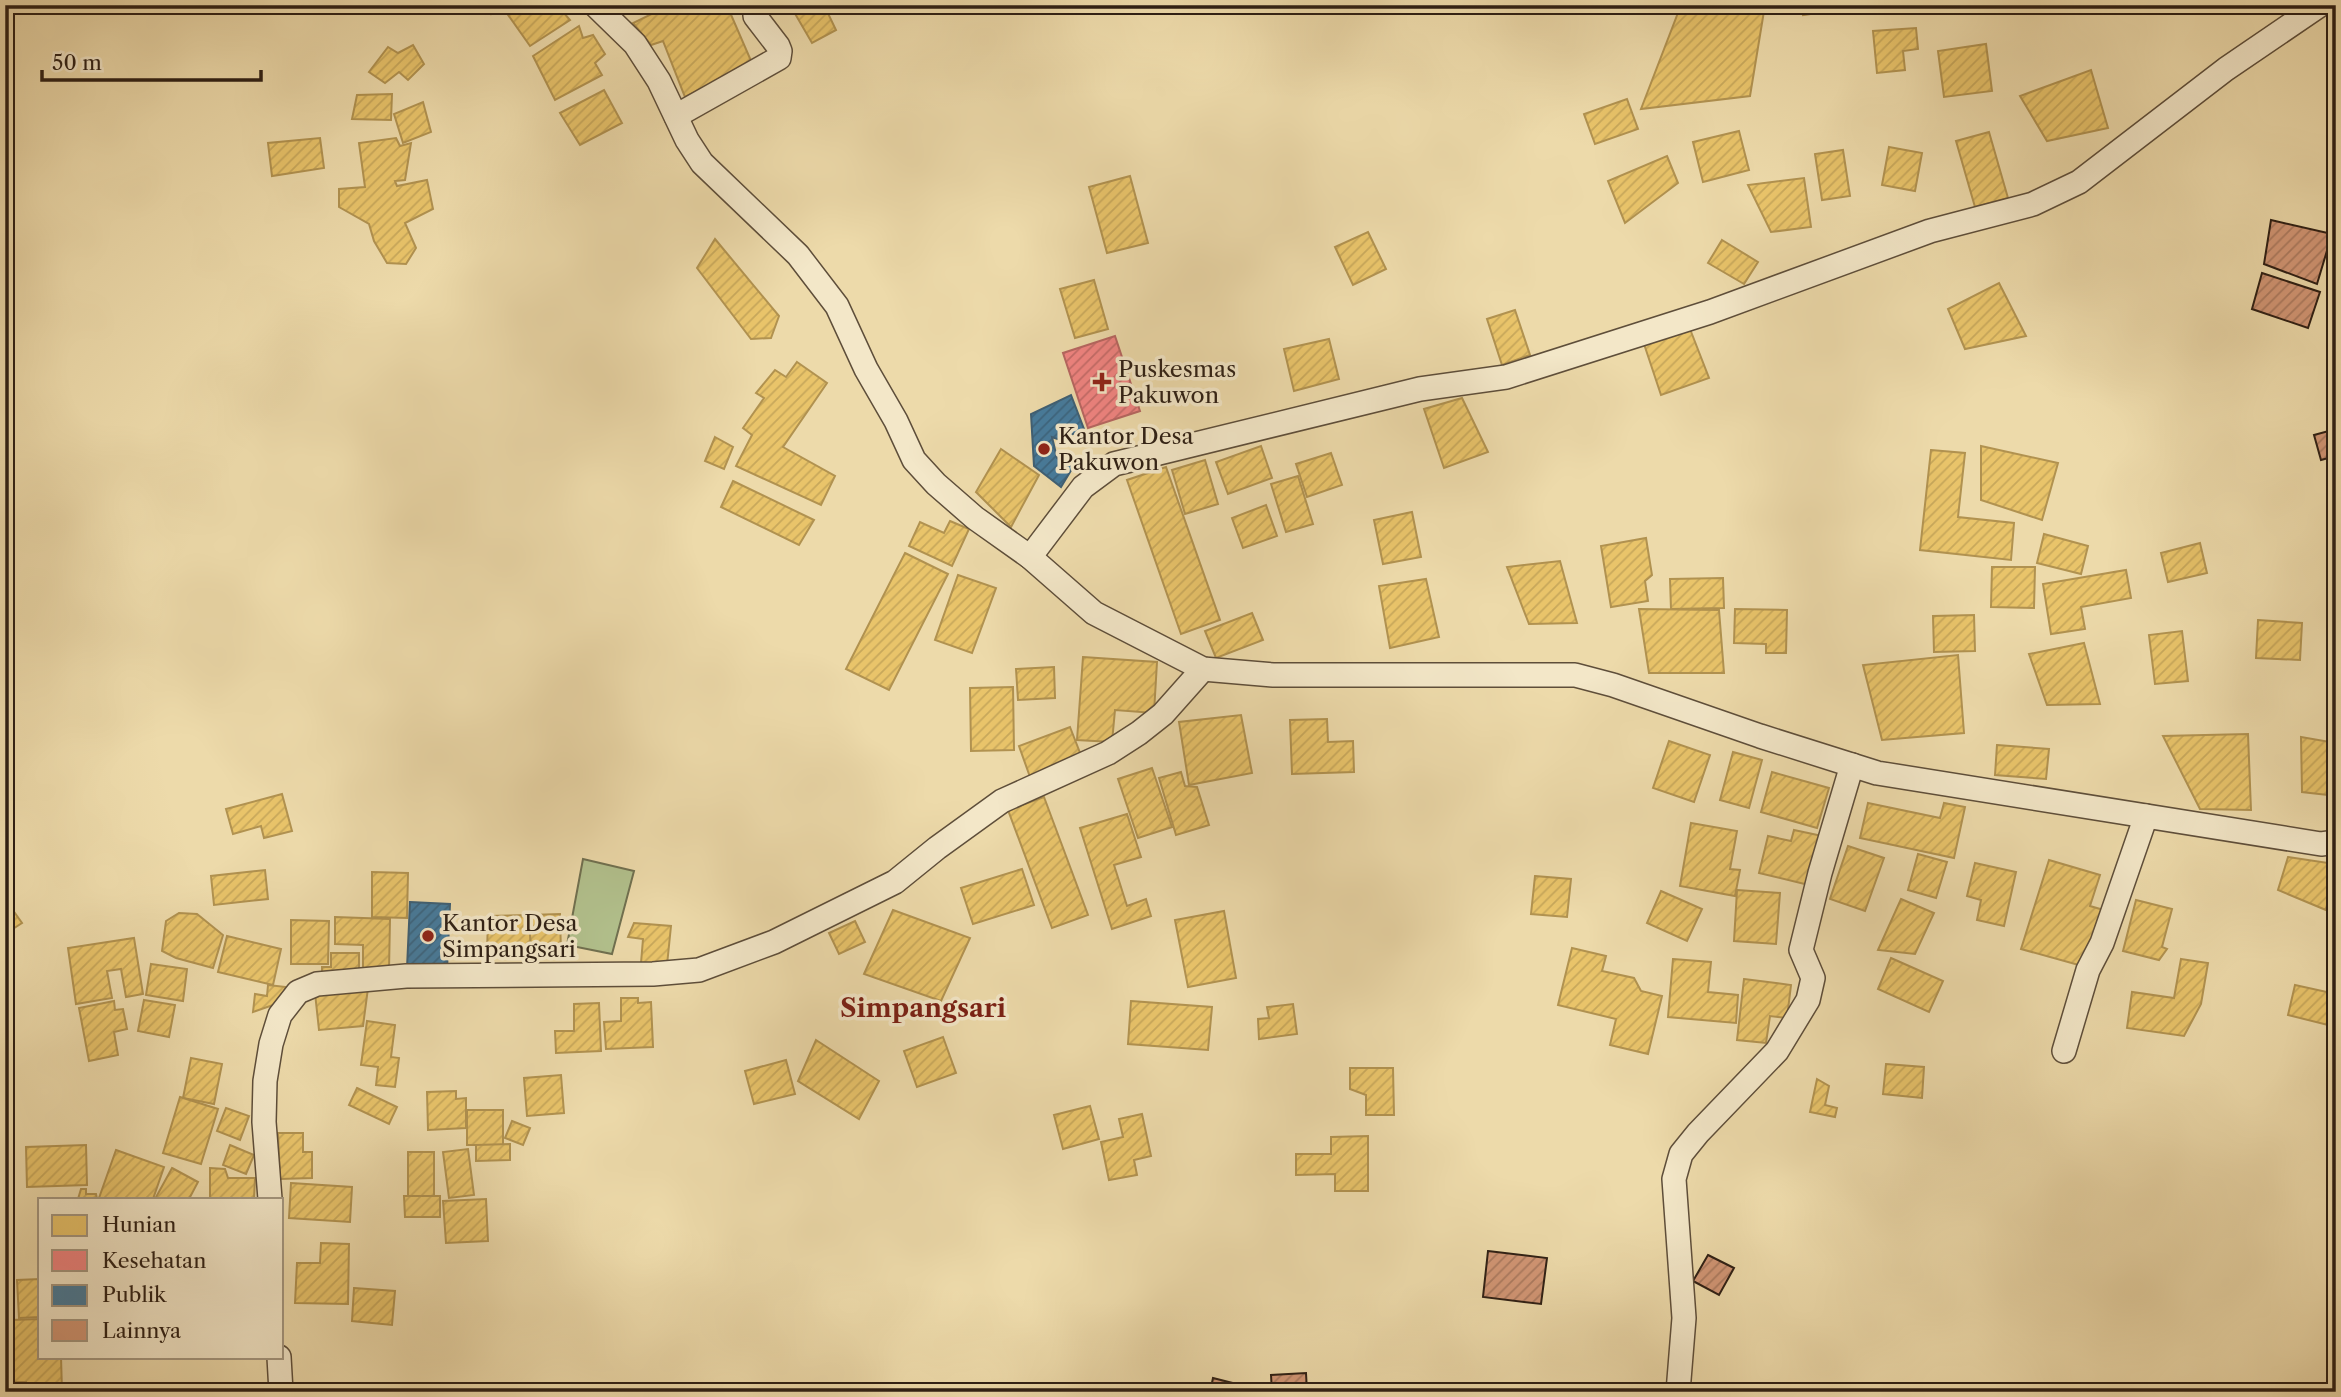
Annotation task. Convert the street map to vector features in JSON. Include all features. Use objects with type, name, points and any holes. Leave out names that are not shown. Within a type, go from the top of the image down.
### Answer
[{"type":"street","points":[[595,5],[635,44],[659,81],[687,140],[702,163],[798,255],[837,306],[866,369],[896,421],[914,460],[936,484],[975,518],[1030,557],[1094,613],[1203,669],[1273,675],[1574,676],[1613,685],[1877,773],[2321,844],[2336,842]]},
{"type":"street","points":[[676,116],[779,58],[778,46],[755,16],[756,5]]},
{"type":"street","points":[[1030,557],[1083,487],[1114,464],[1420,389],[1506,377],[1710,313],[1930,231],[2033,204],[2079,182],[2226,69],[2320,5]]},
{"type":"street","points":[[270,1198],[264,1122],[265,1081],[271,1044],[280,1015],[298,992],[317,984],[407,976],[653,974],[699,970],[774,942],[895,882],[1002,801],[1108,753],[1139,733],[1163,715],[1203,669]]},
{"type":"street","points":[[1678,1392],[1684,1318],[1674,1179],[1681,1154],[1777,1051],[1808,1000],[1813,978],[1801,950],[1820,873],[1852,765]]},
{"type":"street","points":[[2064,1051],[2088,970],[2102,943],[2147,816]]},
{"type":"street","points":[[279,1358],[281,1392]]},
{"type":"green space","points":[[583,859],[634,871],[612,954],[567,945]]},
{"type":"building: Hunian","points":[[483,5],[501,5],[491,14]]},
{"type":"building: Hunian","points":[[514,5],[557,5],[570,20],[530,46],[506,12]]},
{"type":"building: Hunian","points":[[670,5],[718,5],[720,10],[729,10],[752,63],[685,97],[663,41],[651,45],[633,23]]},
{"type":"building: Hunian","points":[[790,5],[824,5],[836,30],[812,43]]},
{"type":"building: Hunian","points":[[1681,5],[1765,5],[1750,96],[1641,109]]},
{"type":"building: Hunian","points":[[1801,5],[1872,5],[1803,15]]},
{"type":"building: Hunian","points":[[579,26],[583,38],[593,35],[605,54],[595,63],[602,75],[555,100],[533,56]]},
{"type":"building: Hunian","points":[[1916,28],[1918,49],[1903,51],[1905,70],[1877,73],[1873,31]]},
{"type":"building: Hunian","points":[[1986,44],[1992,91],[1944,97],[1938,51]]},
{"type":"building: Hunian","points":[[413,45],[424,64],[408,80],[399,72],[385,83],[369,72],[388,47],[398,53]]},
{"type":"building: Hunian","points":[[2091,70],[2108,128],[2047,141],[2020,96]]},
{"type":"building: Hunian","points":[[604,90],[622,123],[580,145],[560,113]]},
{"type":"building: Hunian","points":[[392,94],[391,120],[352,119],[357,95]]},
{"type":"building: Hunian","points":[[1627,99],[1638,129],[1595,144],[1584,114]]},
{"type":"building: Hunian","points":[[423,102],[431,132],[403,143],[394,114]]},
{"type":"building: Hunian","points":[[1739,131],[1749,170],[1703,182],[1693,142]]},
{"type":"building: Hunian","points":[[1989,132],[2008,198],[1975,207],[1956,141]]},
{"type":"building: Hunian","points":[[320,138],[324,168],[272,176],[268,143]]},
{"type":"building: Hunian","points":[[396,138],[400,146],[411,143],[405,180],[395,181],[397,186],[427,180],[433,209],[405,223],[416,248],[406,264],[387,263],[374,241],[369,224],[339,207],[339,189],[365,187],[359,143]]},
{"type":"building: Hunian","points":[[1889,147],[1922,153],[1915,191],[1882,185]]},
{"type":"building: Hunian","points":[[1843,150],[1850,196],[1822,200],[1815,154]]},
{"type":"building: Hunian","points":[[1667,156],[1678,183],[1625,223],[1608,181]]},
{"type":"building: Hunian","points":[[1130,176],[1148,243],[1107,253],[1089,187]]},
{"type":"building: Hunian","points":[[1804,178],[1811,227],[1771,232],[1748,185]]},
{"type":"building: Hunian","points":[[1368,232],[1386,269],[1353,285],[1335,247]]},
{"type":"building: Hunian","points":[[715,239],[779,316],[771,338],[751,339],[697,268]]},
{"type":"building: Hunian","points":[[1722,240],[1758,262],[1744,284],[1708,263]]},
{"type":"building: Hunian","points":[[1094,280],[1108,329],[1075,338],[1060,289]]},
{"type":"building: Hunian","points":[[1999,283],[2026,336],[1965,349],[1948,309]]},
{"type":"building: Hunian","points":[[1515,310],[1530,355],[1502,365],[1487,319]]},
{"type":"building: Hunian","points":[[1690,329],[1709,378],[1661,395],[1644,344]]},
{"type":"building: Hunian","points":[[1329,339],[1339,379],[1294,391],[1284,349]]},
{"type":"building: Hunian","points":[[797,362],[827,383],[783,447],[835,476],[821,505],[736,466],[752,435],[743,428],[764,398],[756,393],[775,370],[786,377]]},
{"type":"building: Hunian","points":[[1462,398],[1488,452],[1444,468],[1424,409]]},
{"type":"building: Hunian","points":[[715,437],[733,447],[724,469],[705,461]]},
{"type":"building: Hunian","points":[[1261,446],[1272,478],[1228,494],[1216,462]]},
{"type":"building: Hunian","points":[[1981,446],[2058,463],[2042,520],[1981,500]]},
{"type":"building: Hunian","points":[[1001,449],[1039,475],[1011,527],[976,492]]},
{"type":"building: Hunian","points":[[1931,450],[1965,453],[1958,517],[2014,523],[2011,560],[1920,550]]},
{"type":"building: Hunian","points":[[1331,453],[1342,485],[1307,497],[1296,464]]},
{"type":"building: Hunian","points":[[1205,460],[1218,504],[1185,514],[1172,470]]},
{"type":"building: Hunian","points":[[1166,467],[1220,620],[1181,634],[1127,480]]},
{"type":"building: Hunian","points":[[1298,476],[1313,524],[1286,532],[1271,484]]},
{"type":"building: Hunian","points":[[733,481],[814,520],[799,545],[721,507]]},
{"type":"building: Hunian","points":[[1266,505],[1277,536],[1243,548],[1232,518]]},
{"type":"building: Hunian","points":[[1412,512],[1421,557],[1383,564],[1374,520]]},
{"type":"building: Hunian","points":[[950,521],[969,529],[952,566],[909,546],[920,522],[944,533]]},
{"type":"building: Hunian","points":[[2044,534],[2088,546],[2081,574],[2037,563]]},
{"type":"building: Hunian","points":[[1646,538],[1652,575],[1645,581],[1648,601],[1611,607],[1601,546]]},
{"type":"building: Hunian","points":[[2200,543],[2207,573],[2168,582],[2161,553]]},
{"type":"building: Hunian","points":[[905,553],[948,574],[889,690],[846,669]]},
{"type":"building: Hunian","points":[[1560,561],[1577,623],[1529,624],[1507,567]]},
{"type":"building: Hunian","points":[[1992,567],[2035,567],[2034,608],[1991,607]]},
{"type":"building: Hunian","points":[[2126,570],[2131,598],[2081,607],[2085,629],[2051,634],[2043,584]]},
{"type":"building: Hunian","points":[[958,575],[996,588],[972,653],[935,640]]},
{"type":"building: Hunian","points":[[1723,578],[1724,608],[1671,609],[1670,579]]},
{"type":"building: Hunian","points":[[1426,579],[1439,637],[1390,648],[1379,586]]},
{"type":"building: Hunian","points":[[1639,609],[1719,610],[1724,673],[1649,673]]},
{"type":"building: Hunian","points":[[1735,609],[1787,610],[1786,653],[1766,653],[1766,644],[1734,643]]},
{"type":"building: Hunian","points":[[1252,613],[1263,640],[1216,658],[1205,631]]},
{"type":"building: Hunian","points":[[1974,615],[1975,651],[1934,652],[1933,616]]},
{"type":"building: Hunian","points":[[2258,620],[2302,623],[2300,660],[2256,658]]},
{"type":"building: Hunian","points":[[2182,631],[2188,681],[2155,684],[2149,635]]},
{"type":"building: Hunian","points":[[2084,643],[2100,704],[2047,705],[2029,654]]},
{"type":"building: Hunian","points":[[1958,655],[1964,733],[1882,740],[1863,665]]},
{"type":"building: Hunian","points":[[1083,657],[1157,662],[1154,713],[1115,710],[1112,742],[1077,740]]},
{"type":"building: Hunian","points":[[1054,667],[1055,698],[1018,700],[1016,669]]},
{"type":"building: Hunian","points":[[1013,687],[1014,750],[971,751],[970,688]]},
{"type":"building: Hunian","points":[[1241,715],[1252,773],[1189,785],[1179,722]]},
{"type":"building: Hunian","points":[[1327,719],[1328,742],[1353,741],[1354,772],[1292,774],[1290,720]]},
{"type":"building: Hunian","points":[[1070,727],[1082,758],[1030,777],[1019,746]]},
{"type":"building: Hunian","points":[[2248,734],[2251,810],[2200,809],[2163,736]]},
{"type":"building: Hunian","points":[[2301,737],[2336,743],[2336,796],[2302,792]]},
{"type":"building: Hunian","points":[[1669,741],[1710,755],[1694,802],[1653,788]]},
{"type":"building: Hunian","points":[[1997,745],[2049,749],[2046,779],[1995,775]]},
{"type":"building: Hunian","points":[[1733,752],[1762,760],[1749,808],[1720,800]]},
{"type":"building: Hunian","points":[[1152,768],[1172,827],[1138,838],[1118,779]]},
{"type":"building: Hunian","points":[[1181,772],[1185,786],[1197,787],[1209,825],[1176,835],[1159,778]]},
{"type":"building: Hunian","points":[[1772,772],[1829,788],[1817,828],[1761,812]]},
{"type":"building: Hunian","points":[[282,794],[292,831],[264,838],[261,826],[233,834],[226,809]]},
{"type":"building: Hunian","points":[[1044,797],[1088,915],[1052,928],[1008,810]]},
{"type":"building: Hunian","points":[[1868,803],[1940,818],[1944,803],[1965,807],[1954,858],[1860,838]]},
{"type":"building: Hunian","points":[[1127,814],[1141,857],[1114,865],[1127,906],[1146,899],[1151,916],[1112,929],[1080,828]]},
{"type":"building: Hunian","points":[[1691,823],[1737,831],[1730,869],[1740,870],[1735,896],[1680,886]]},
{"type":"building: Hunian","points":[[1794,830],[1827,837],[1813,886],[1759,873],[1768,836],[1791,841]]},
{"type":"building: Hunian","points":[[1848,846],[1884,858],[1865,911],[1830,899]]},
{"type":"building: Hunian","points":[[1918,854],[1947,862],[1936,898],[1908,890]]},
{"type":"building: Hunian","points":[[2288,857],[2335,864],[2326,910],[2278,890]]},
{"type":"building: Hunian","points":[[2049,860],[2100,875],[2090,906],[2107,911],[2086,967],[2021,949]]},
{"type":"building: Hunian","points":[[1975,863],[2016,872],[2004,926],[1977,920],[1981,900],[1967,896]]},
{"type":"building: Hunian","points":[[1022,869],[1034,905],[973,924],[961,888]]},
{"type":"building: Hunian","points":[[265,870],[268,899],[214,905],[211,876]]},
{"type":"building: Hunian","points":[[372,872],[408,873],[407,918],[372,917]]},
{"type":"building: Hunian","points":[[1535,876],[1571,879],[1567,917],[1531,914]]},
{"type":"building: Hunian","points":[[1737,890],[1780,893],[1776,944],[1734,941]]},
{"type":"building: Hunian","points":[[1661,891],[1702,909],[1687,941],[1647,923]]},
{"type":"building: Hunian","points":[[5,899],[22,923],[5,934]]},
{"type":"building: Hunian","points":[[1901,899],[1934,913],[1915,954],[1878,950]]},
{"type":"building: Hunian","points":[[2136,900],[2172,909],[2162,947],[2167,949],[2159,960],[2123,951]]},
{"type":"building: Hunian","points":[[893,910],[970,938],[941,1001],[864,974]]},
{"type":"building: Hunian","points":[[1224,911],[1236,978],[1188,987],[1175,920]]},
{"type":"building: Hunian","points":[[179,913],[197,914],[223,935],[213,968],[176,958],[162,951],[166,921]]},
{"type":"building: Hunian","points":[[560,914],[561,954],[531,955],[529,915]]},
{"type":"building: Hunian","points":[[529,915],[531,955],[487,955],[488,916]]},
{"type":"building: Hunian","points":[[335,917],[390,919],[389,970],[363,969],[363,945],[335,944]]},
{"type":"building: Hunian","points":[[291,920],[329,921],[328,964],[291,964]]},
{"type":"building: Hunian","points":[[855,921],[865,942],[839,954],[829,933]]},
{"type":"building: Hunian","points":[[634,923],[671,926],[667,965],[641,963],[643,939],[628,937]]},
{"type":"building: Hunian","points":[[227,936],[281,949],[273,985],[218,972]]},
{"type":"building: Hunian","points":[[134,938],[143,994],[126,997],[121,969],[107,971],[112,998],[76,1004],[68,948]]},
{"type":"building: Hunian","points":[[1572,948],[1606,956],[1602,971],[1634,978],[1641,991],[1662,996],[1648,1054],[1610,1045],[1616,1019],[1558,1005]]},
{"type":"building: Hunian","points":[[331,953],[359,953],[359,977],[322,977],[322,967],[331,967]]},
{"type":"building: Hunian","points":[[1891,958],[1943,981],[1929,1012],[1878,989]]},
{"type":"building: Hunian","points":[[1673,959],[1711,962],[1708,992],[1738,995],[1736,1023],[1668,1017]]},
{"type":"building: Hunian","points":[[2181,959],[2208,963],[2201,1004],[2184,1036],[2127,1028],[2132,992],[2174,998]]},
{"type":"building: Hunian","points":[[151,964],[187,969],[183,1001],[146,995]]},
{"type":"building: Hunian","points":[[1744,979],[1791,985],[1787,1018],[1770,1016],[1766,1043],[1737,1040]]},
{"type":"building: Hunian","points":[[268,985],[286,987],[279,1003],[253,1012],[255,994],[267,996]]},
{"type":"building: Hunian","points":[[2295,985],[2336,994],[2336,1027],[2288,1015]]},
{"type":"building: Hunian","points":[[368,988],[363,1026],[319,1030],[315,993]]},
{"type":"building: Hunian","points":[[621,998],[638,998],[638,1003],[651,1002],[653,1047],[606,1049],[604,1022],[621,1021]]},
{"type":"building: Hunian","points":[[144,1000],[175,1005],[169,1037],[138,1031]]},
{"type":"building: Hunian","points":[[114,1001],[115,1010],[123,1009],[127,1029],[114,1032],[118,1055],[89,1061],[79,1008]]},
{"type":"building: Hunian","points":[[1131,1001],[1212,1007],[1208,1050],[1128,1044]]},
{"type":"building: Hunian","points":[[599,1003],[601,1051],[556,1053],[555,1031],[574,1031],[574,1004]]},
{"type":"building: Hunian","points":[[1293,1004],[1297,1034],[1259,1039],[1258,1019],[1269,1018],[1267,1007]]},
{"type":"building: Hunian","points":[[367,1021],[395,1025],[391,1057],[399,1058],[395,1087],[376,1085],[378,1067],[361,1065]]},
{"type":"building: Hunian","points":[[943,1037],[956,1073],[917,1087],[904,1051]]},
{"type":"building: Hunian","points":[[816,1040],[879,1081],[859,1119],[798,1081]]},
{"type":"building: Hunian","points":[[191,1058],[222,1064],[214,1104],[183,1098]]},
{"type":"building: Hunian","points":[[786,1060],[795,1094],[754,1104],[745,1071]]},
{"type":"building: Hunian","points":[[1886,1064],[1924,1067],[1922,1098],[1883,1094]]},
{"type":"building: Hunian","points":[[1350,1068],[1393,1068],[1394,1115],[1366,1115],[1366,1095],[1350,1089]]},
{"type":"building: Hunian","points":[[561,1075],[564,1113],[527,1116],[524,1078]]},
{"type":"building: Hunian","points":[[1817,1079],[1829,1086],[1825,1105],[1837,1108],[1835,1117],[1810,1112]]},
{"type":"building: Hunian","points":[[357,1088],[397,1107],[389,1124],[349,1105]]},
{"type":"building: Hunian","points":[[456,1091],[456,1099],[466,1098],[466,1128],[428,1130],[427,1092]]},
{"type":"building: Hunian","points":[[180,1097],[218,1109],[201,1164],[163,1153]]},
{"type":"building: Hunian","points":[[1090,1106],[1099,1139],[1063,1149],[1054,1115]]},
{"type":"building: Hunian","points":[[226,1108],[249,1116],[240,1140],[217,1131]]},
{"type":"building: Hunian","points":[[467,1110],[503,1110],[503,1145],[467,1145]]},
{"type":"building: Hunian","points":[[1142,1114],[1151,1156],[1134,1160],[1137,1175],[1109,1180],[1101,1142],[1123,1137],[1119,1119]]},
{"type":"building: Hunian","points":[[512,1121],[530,1128],[523,1145],[505,1138]]},
{"type":"building: Hunian","points":[[278,1133],[303,1133],[303,1152],[312,1152],[312,1178],[280,1179]]},
{"type":"building: Hunian","points":[[1368,1136],[1368,1191],[1335,1191],[1335,1174],[1296,1175],[1296,1154],[1331,1154],[1331,1137]]},
{"type":"building: Hunian","points":[[510,1144],[510,1160],[476,1161],[476,1145]]},
{"type":"building: Hunian","points":[[86,1145],[87,1185],[27,1187],[26,1147]]},
{"type":"building: Hunian","points":[[230,1145],[254,1155],[246,1174],[223,1165]]},
{"type":"building: Hunian","points":[[468,1149],[474,1195],[449,1198],[443,1152]]},
{"type":"building: Hunian","points":[[116,1150],[164,1167],[153,1198],[99,1198]]},
{"type":"building: Hunian","points":[[408,1152],[434,1152],[434,1196],[408,1196]]},
{"type":"building: Hunian","points":[[172,1168],[198,1182],[190,1198],[156,1198]]},
{"type":"building: Hunian","points":[[210,1168],[225,1169],[228,1178],[255,1178],[254,1198],[210,1198]]},
{"type":"building: Hunian","points":[[291,1183],[352,1187],[350,1222],[289,1218]]},
{"type":"building: Hunian","points":[[81,1189],[86,1189],[86,1194],[96,1194],[97,1198],[78,1198]]},
{"type":"building: Hunian","points":[[404,1196],[440,1196],[440,1217],[405,1217]]},
{"type":"building: Hunian","points":[[486,1199],[488,1241],[446,1243],[443,1201]]},
{"type":"building: Hunian","points":[[321,1243],[349,1244],[348,1304],[295,1303],[297,1263],[320,1263]]},
{"type":"building: Hunian","points":[[38,1279],[38,1317],[19,1318],[17,1280]]},
{"type":"building: Hunian","points":[[354,1288],[395,1291],[392,1325],[352,1321]]},
{"type":"building: Hunian","points":[[38,1319],[38,1358],[61,1358],[62,1391],[27,1392],[26,1382],[8,1382],[7,1330],[11,1330],[11,1320]]},
{"type":"building: Kesehatan","name":"Puskesmas Pakuwon","points":[[1115,336],[1140,411],[1088,428],[1063,353]]},
{"type":"building: Publik","name":"Kantor Desa Pakuwon","points":[[1071,395],[1084,429],[1060,440],[1052,437],[1057,458],[1073,467],[1061,487],[1034,466],[1031,414]]},
{"type":"building: Publik","name":"Kantor Desa Simpangsari","points":[[410,902],[450,904],[447,970],[407,968]]},
{"type":"building: Lainnya","points":[[2271,220],[2332,234],[2317,284],[2264,264]]},
{"type":"building: Lainnya","points":[[2262,273],[2320,292],[2308,328],[2252,309]]},
{"type":"building: Lainnya","points":[[2336,429],[2336,456],[2321,460],[2314,435]]},
{"type":"building: Lainnya","points":[[1488,1251],[1547,1258],[1541,1304],[1483,1297]]},
{"type":"building: Lainnya","points":[[1708,1255],[1734,1268],[1719,1295],[1693,1281]]},
{"type":"building: Lainnya","points":[[1306,1373],[1307,1392],[1272,1392],[1271,1375]]},
{"type":"building: Lainnya","points":[[1213,1378],[1260,1390],[1210,1392]]},
{"type":"place","name":"Puskesmas Pakuwon","points":[[1102,382]]},
{"type":"place","name":"Kantor Desa Pakuwon","points":[[1044,449]]},
{"type":"place","name":"Kantor Desa Simpangsari","points":[[428,936]]},
{"type":"district","name":"Simpangsari","points":[[923,1008]]}]
